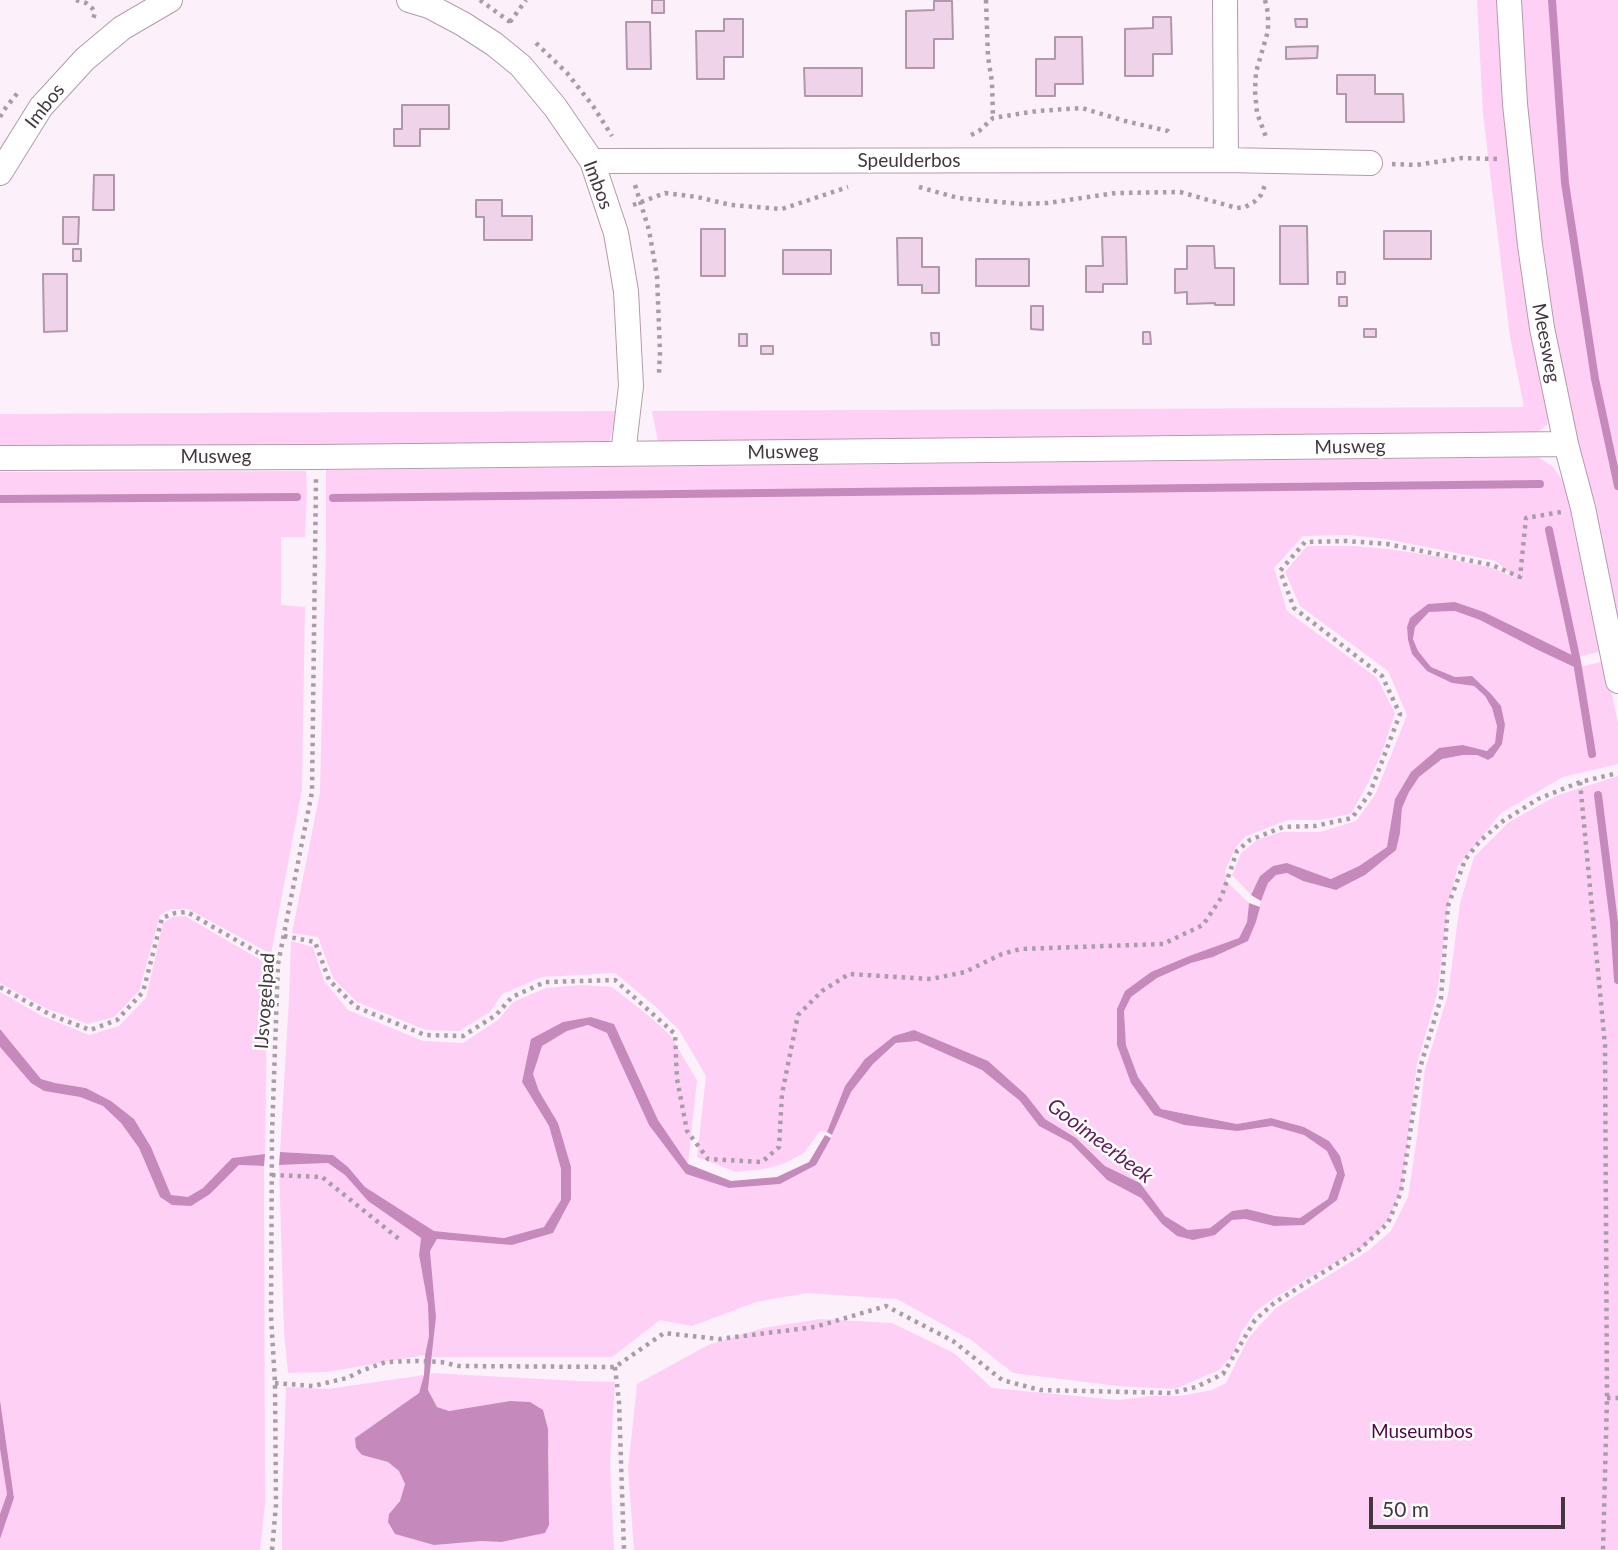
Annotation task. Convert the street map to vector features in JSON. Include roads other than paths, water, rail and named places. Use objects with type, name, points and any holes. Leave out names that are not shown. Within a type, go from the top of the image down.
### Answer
[{"type":"street","name":"Imbos","points":[[0,173],[41,107],[85,59],[122,28],[170,0]]},
{"type":"street","name":"Imbos","points":[[410,0],[429,6],[463,24],[521,66],[555,107],[592,162],[616,233],[626,291],[631,386],[624,454]]},
{"type":"street","points":[[1225,0],[1226,160]]},
{"type":"street","name":"Meesweg","points":[[1509,0],[1515,104],[1542,328],[1566,444],[1583,508],[1618,681]]},
{"type":"street","name":"Speulderbos","points":[[592,162],[1226,160],[1370,163]]},
{"type":"street","name":"Musweg","points":[[0,458],[1566,444]]},
{"type":"waterway","points":[[1552,0],[1565,183],[1595,379],[1618,486]]},
{"type":"waterway","points":[[333,498],[1540,484]]},
{"type":"waterway","points":[[0,499],[297,497]]},
{"type":"waterway","points":[[1549,530],[1577,662],[1592,754]]},
{"type":"waterway","points":[[1598,795],[1614,922],[1618,980]]},
{"type":"water label","name":"Gooimeerbeek","points":[[1100,1141]]},
{"type":"park label","name":"Museumbos","points":[[1422,1432]]}]
